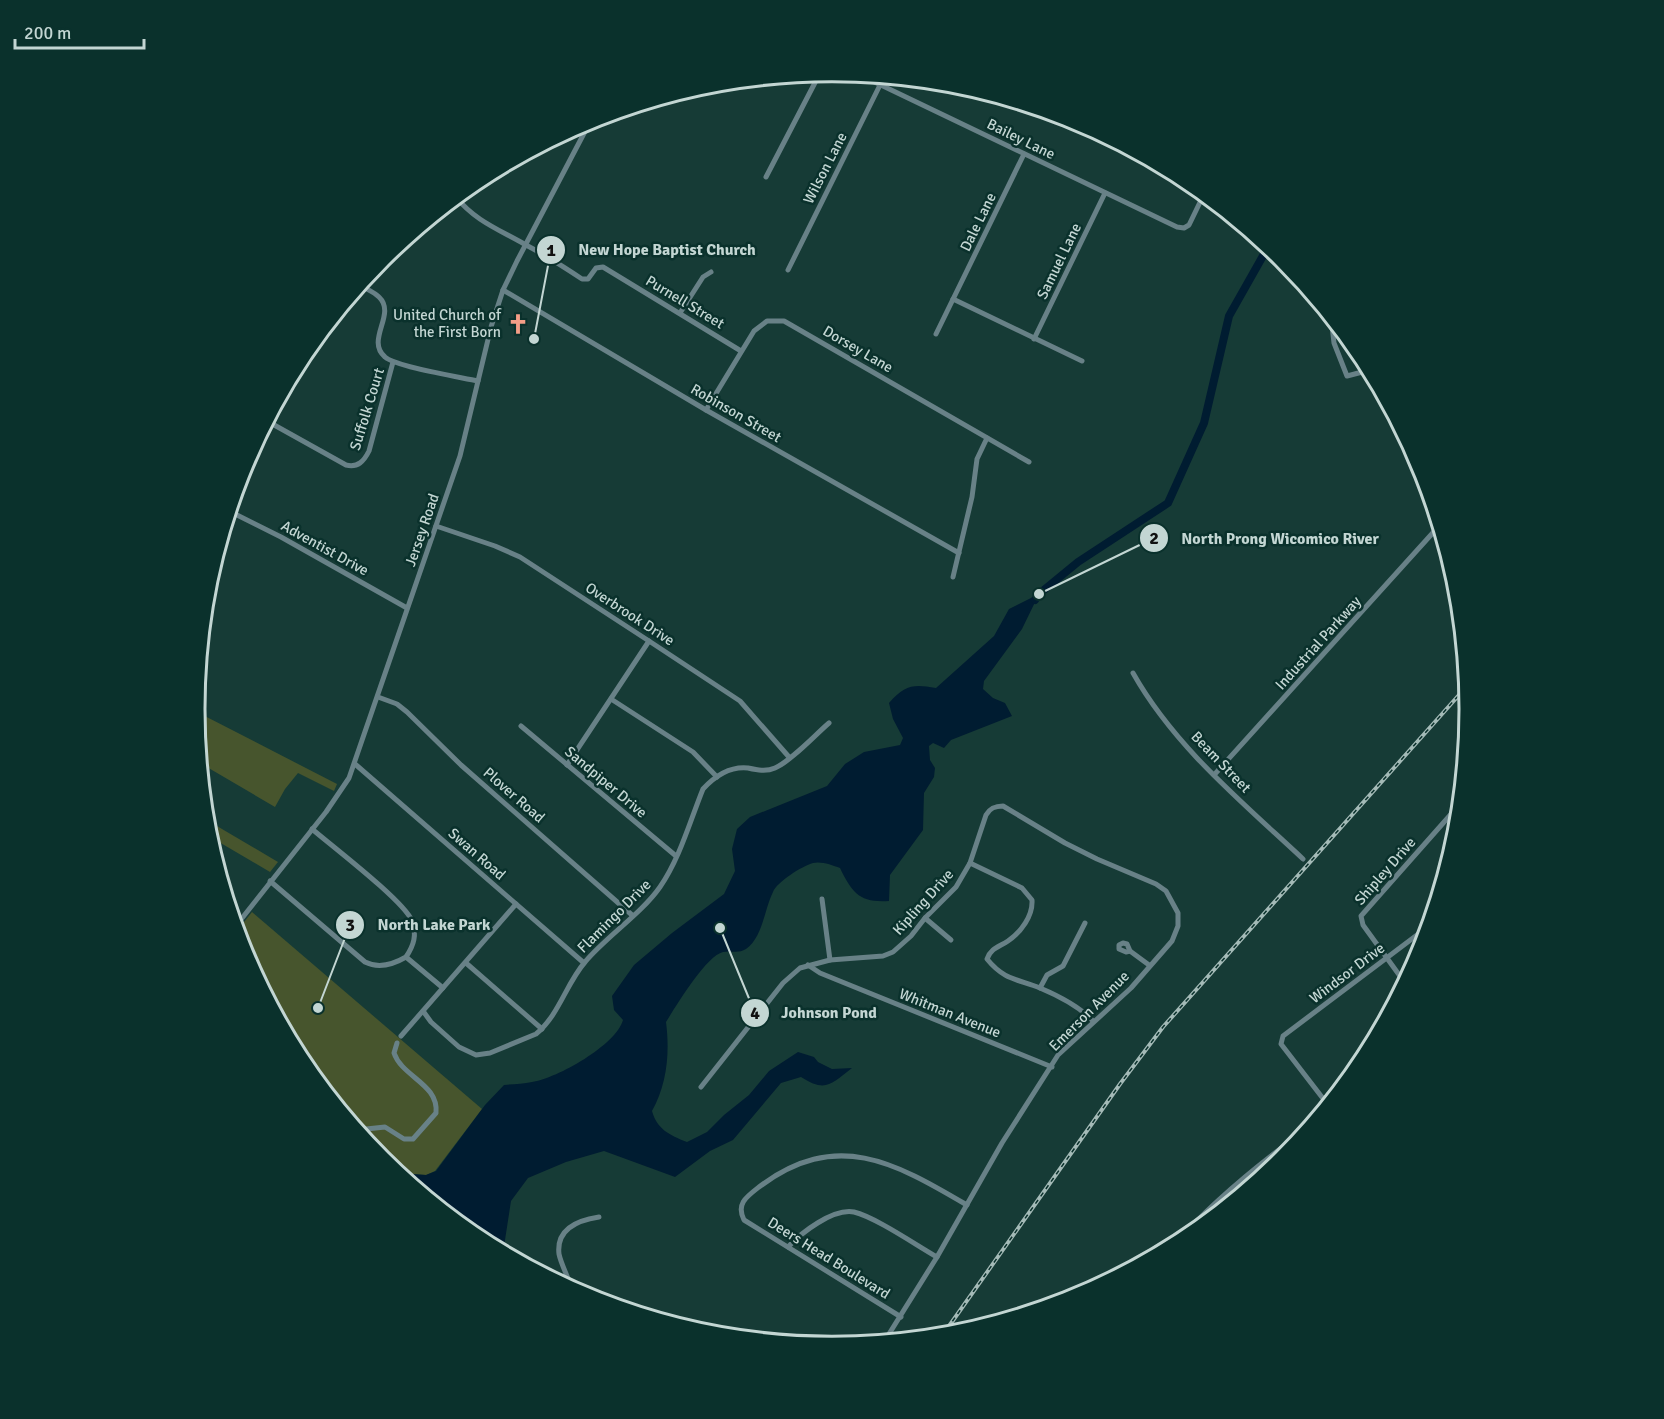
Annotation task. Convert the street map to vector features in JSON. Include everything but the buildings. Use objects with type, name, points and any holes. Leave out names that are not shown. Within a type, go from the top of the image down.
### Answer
[{"type":"street","points":[[766,177],[815,83]]},
{"type":"street","name":"Bailey Lane","points":[[881,85],[1180,228],[1189,225],[1200,202]]},
{"type":"street","name":"Wilson Lane","points":[[788,270],[881,85]]},
{"type":"street","name":"Jersey Road","points":[[241,919],[343,788],[355,764],[460,456],[491,327],[503,290],[584,134]]},
{"type":"street","name":"Dale Lane","points":[[953,299],[1024,154]]},
{"type":"street","name":"Samuel Lane","points":[[1034,339],[1105,193]]},
{"type":"street","points":[[462,204],[481,221],[526,245]]},
{"type":"street","name":"Purnell Street","points":[[526,245],[586,280],[596,268],[603,267],[741,351]]},
{"type":"street","points":[[680,313],[703,277],[711,272]]},
{"type":"street","points":[[367,289],[383,302],[385,312],[378,346],[381,354],[393,362],[478,381]]},
{"type":"street","name":"Robinson Street","points":[[503,290],[706,410],[959,553]]},
{"type":"street","points":[[936,334],[953,299],[1082,361]]},
{"type":"street","name":"Dorsey Lane","points":[[706,410],[754,331],[762,324],[772,320],[788,322],[1029,462]]},
{"type":"street","points":[[1332,333],[1334,344],[1347,376],[1360,373]]},
{"type":"street","name":"Suffolk Court","points":[[274,425],[345,465],[357,465],[362,462],[369,451],[393,362]]},
{"type":"street","points":[[953,577],[972,496],[977,459],[987,438]]},
{"type":"street","name":"Adventist Drive","points":[[236,514],[281,537],[407,608]]},
{"type":"street","name":"Overbrook Drive","points":[[436,526],[513,554],[649,641],[740,701],[789,758]]},
{"type":"street","name":"Industrial Parkway","points":[[1214,775],[1433,532]]},
{"type":"street","points":[[567,765],[649,641]]},
{"type":"street","name":"Beam Street","points":[[1133,673],[1146,696],[1214,775],[1303,859]]},
{"type":"street","name":"Plover Road","points":[[378,697],[396,704],[412,716],[461,765],[632,915]]},
{"type":"street","points":[[611,699],[693,752],[717,777],[736,768],[767,770],[780,766],[829,723]]},
{"type":"street","name":"Sandpiper Drive","points":[[521,726],[676,856]]},
{"type":"street","name":"Swan Road","points":[[355,764],[584,963]]},
{"type":"street","name":"Flamingo Drive","points":[[423,1011],[431,1022],[459,1047],[476,1055],[490,1053],[526,1040],[542,1029],[584,963],[659,888],[676,856],[703,789],[717,777]]},
{"type":"street","name":"Kipling Drive","points":[[701,1087],[783,983],[800,968],[830,960],[883,956],[893,952],[911,936],[925,918],[956,887],[970,863],[986,815],[989,810],[998,806]]},
{"type":"street","name":"Emerson Avenue","points":[[890,1333],[937,1257],[1002,1143],[1058,1055],[1131,988],[1172,941],[1178,926],[1178,913],[1166,891],[1146,880],[1097,860],[1003,806],[998,806]]},
{"type":"street","name":"Shipley Drive","points":[[1387,958],[1363,925],[1361,916],[1450,816]]},
{"type":"street","points":[[270,881],[365,962],[384,965],[406,957],[415,939],[409,915],[399,903],[312,829]]},
{"type":"street","points":[[970,863],[1022,888],[1032,900],[1029,915],[1021,929],[1006,943],[993,949],[987,959],[996,970],[1011,980],[1040,988],[1080,1008],[1093,1021]]},
{"type":"street","points":[[822,899],[830,960]]},
{"type":"street","points":[[401,1036],[516,904]]},
{"type":"street","points":[[925,918],[951,940]]},
{"type":"street","points":[[1040,988],[1047,975],[1063,966],[1085,923]]},
{"type":"street","name":"Windsor Drive","points":[[1323,1099],[1281,1044],[1283,1036],[1416,936]]},
{"type":"street","points":[[1130,951],[1149,965]]},
{"type":"street","points":[[406,957],[443,988]]},
{"type":"street","points":[[1387,958],[1399,975]]},
{"type":"street","points":[[466,963],[542,1029]]},
{"type":"street","name":"Whitman Avenue","points":[[808,965],[820,973],[1052,1067]]},
{"type":"street","points":[[366,1129],[385,1126],[404,1139],[413,1139],[436,1113],[436,1102],[431,1093],[398,1062],[394,1053],[397,1042]]},
{"type":"street","name":"Deers Head Boulevard","points":[[901,1317],[744,1220],[740,1212],[741,1205],[753,1191],[790,1169],[824,1156],[850,1156],[888,1163],[967,1204]]},
{"type":"street","points":[[1201,1216],[1261,1166]]},
{"type":"street","points":[[788,1247],[820,1222],[846,1212],[854,1212],[874,1220],[937,1257]]},
{"type":"street","points":[[568,1278],[559,1255],[560,1243],[565,1233],[577,1222],[599,1217]]},
{"type":"green space","points":[[205,716],[337,784],[334,791],[298,773],[285,789],[275,807],[208,767]]},
{"type":"green space","points":[[216,825],[278,862],[270,872],[219,842]]},
{"type":"green space","points":[[252,912],[482,1109],[435,1171],[426,1175],[412,1174],[361,1123],[335,1091],[289,1023],[270,987],[243,923]]},
{"type":"water","points":[[1039,594],[1022,629],[984,681],[983,689],[993,698],[1005,703],[1012,716],[951,740],[944,748],[933,743],[929,746],[930,760],[935,768],[934,777],[924,793],[923,830],[890,875],[889,901],[871,900],[858,895],[840,868],[823,863],[808,865],[779,884],[773,892],[760,930],[752,944],[737,952],[723,952],[708,962],[666,1022],[668,1045],[666,1068],[661,1090],[652,1111],[657,1122],[665,1131],[687,1142],[707,1132],[749,1095],[769,1071],[798,1052],[814,1057],[818,1062],[832,1069],[852,1068],[828,1084],[817,1085],[801,1077],[781,1083],[733,1140],[710,1151],[675,1177],[604,1151],[566,1162],[528,1178],[511,1201],[504,1244],[450,1207],[412,1174],[426,1175],[436,1171],[485,1105],[504,1085],[532,1082],[556,1074],[585,1059],[609,1040],[623,1020],[614,1010],[612,996],[634,965],[724,894],[735,871],[732,849],[737,829],[750,817],[827,786],[845,764],[864,752],[900,745],[903,738],[893,719],[889,703],[900,692],[910,687],[936,688],[994,636],[1009,609]]},
{"type":"waterway","points":[[1035,600],[1039,594],[1078,562],[1168,503],[1204,423],[1229,316],[1263,255]]},
{"type":"railway","points":[[950,1325],[1120,1084],[1163,1027],[1459,695]]},
{"type":"place","name":"United Church of the First Born","points":[[518,324]]},
{"type":"place","name":"New Hope Baptist Church","points":[[534,339]]},
{"type":"place","name":"North Prong Wicomico River","points":[[1039,594]]},
{"type":"place","name":"Johnson Pond","points":[[720,928]]},
{"type":"place","name":"North Lake Park","points":[[318,1008]]}]
